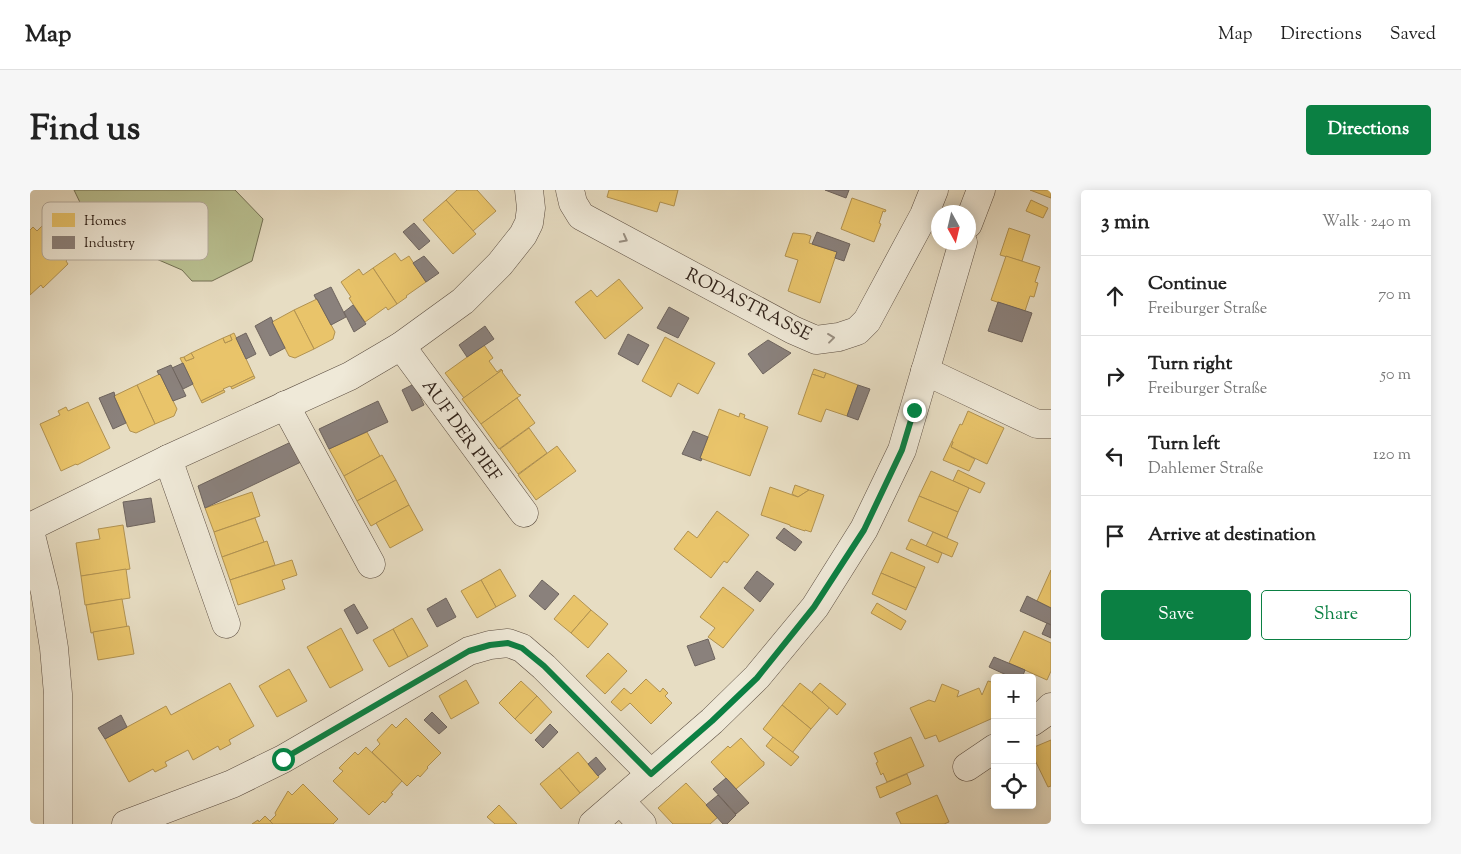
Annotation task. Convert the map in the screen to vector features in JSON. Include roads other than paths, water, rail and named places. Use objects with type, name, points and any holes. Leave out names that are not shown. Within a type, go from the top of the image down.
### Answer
[{"type":"street","name":"RODASTRASSE","points":[[570,190],[573,204],[581,216],[792,330],[816,340],[839,338],[856,331],[866,321],[924,215],[934,190]]},
{"type":"street","points":[[975,205],[981,190]]},
{"type":"street","points":[[30,527],[168,458],[350,376],[401,346],[463,301],[500,264],[523,235],[529,223],[532,208],[530,192]]},
{"type":"street","points":[[594,824],[712,721],[757,678],[814,607],[864,530],[898,459],[904,442],[961,250]]},
{"type":"street","name":"AUF DER PIEF","points":[[401,346],[524,513]]},
{"type":"street","points":[[928,361],[1037,424],[1051,424]]},
{"type":"street","points":[[285,405],[371,564]]},
{"type":"street","points":[[168,458],[226,624]]},
{"type":"street","points":[[30,531],[45,592],[54,648],[58,694],[58,824]]},
{"type":"street","points":[[126,824],[232,784],[283,759],[469,651],[490,645],[508,643],[522,648],[544,666],[651,774]]},
{"type":"street","points":[[1036,719],[1051,707]]},
{"type":"street","points":[[967,767],[991,751]]},
{"type":"street","points":[[620,801],[642,824]]}]
